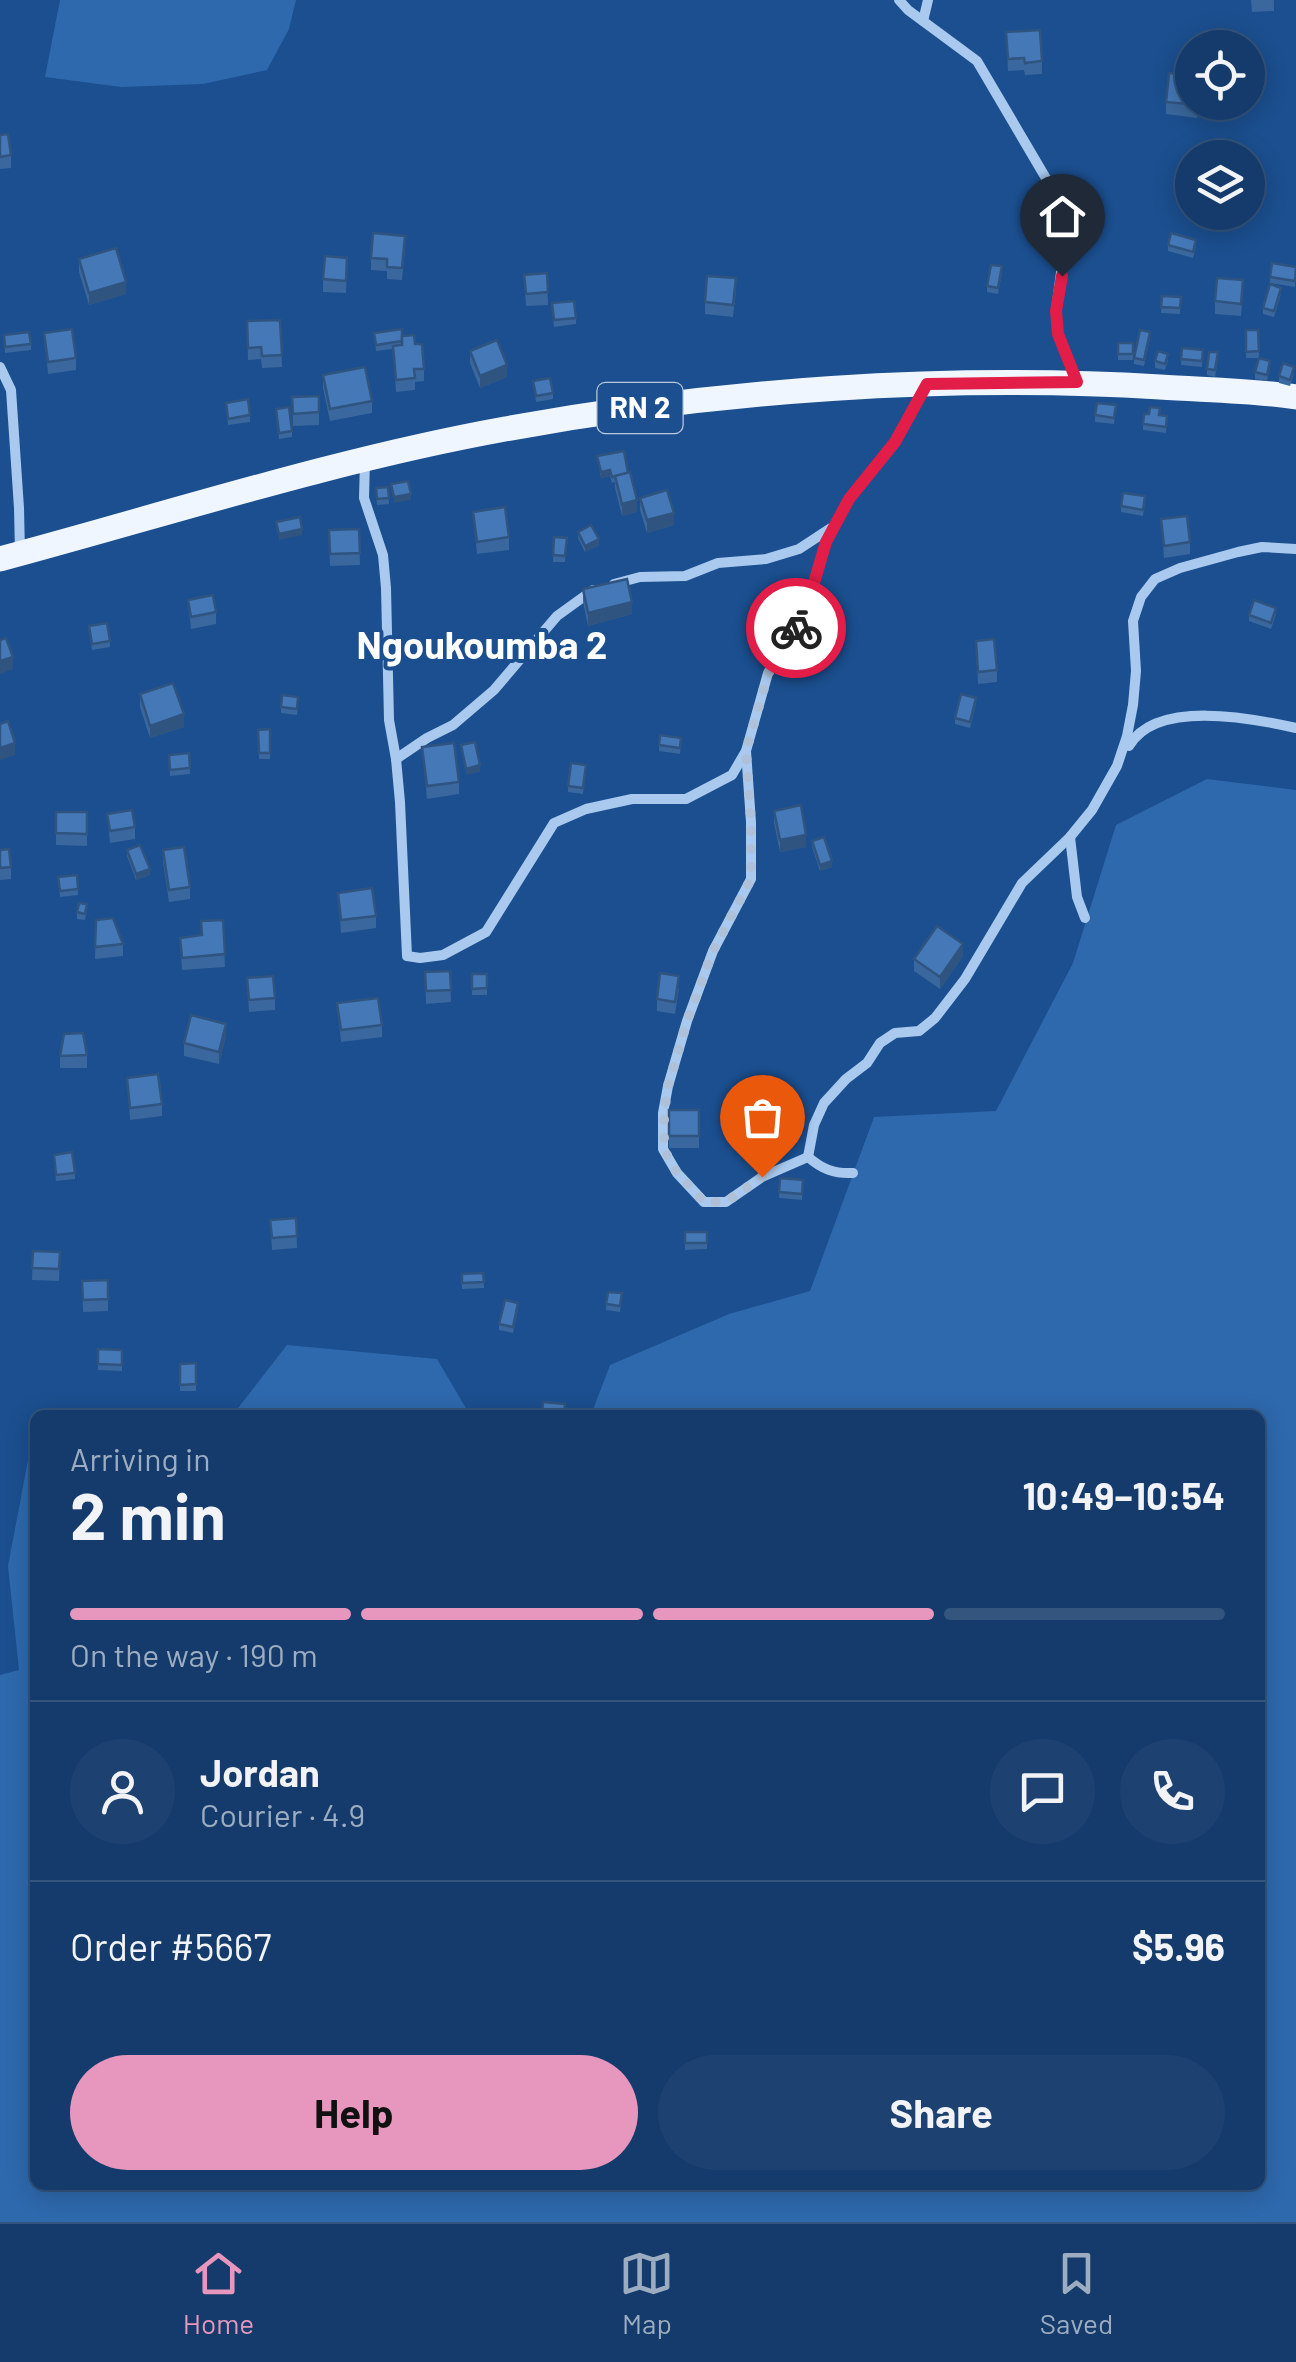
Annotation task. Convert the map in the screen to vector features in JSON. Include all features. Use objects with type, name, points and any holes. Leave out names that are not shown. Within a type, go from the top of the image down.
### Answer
[{"type":"main road","name":"RN 2","points":[[10,556],[263,486],[503,429],[727,396],[927,384],[1077,382],[1296,396]]},
{"type":"street","points":[[899,0],[977,61],[1047,180],[1066,241],[1056,311],[1058,334],[1077,382]]},
{"type":"street","points":[[923,21],[928,0]]},
{"type":"street","points":[[0,367],[10,390],[19,508],[10,556]]},
{"type":"street","points":[[365,460],[364,498],[383,556],[386,588],[386,679],[400,802],[407,956],[443,956],[486,932],[554,823],[586,809],[632,799],[686,799],[732,775],[746,751],[768,674],[804,617],[826,542],[849,499],[895,442],[927,384]]},
{"type":"street","points":[[396,759],[454,725],[494,690],[557,616],[595,589],[640,577],[684,576],[718,563],[766,559],[799,549],[836,525]]},
{"type":"street","points":[[1117,766],[1128,736],[1133,705],[1133,621],[1141,597],[1155,579],[1238,552],[1262,547],[1296,549]]},
{"type":"street","points":[[808,1157],[814,1126],[824,1103],[867,1063],[880,1043],[895,1034],[918,1031],[935,1018],[965,979],[1022,883],[1092,810],[1136,734],[1170,719],[1215,714],[1296,728]]},
{"type":"street","points":[[746,751],[751,879],[713,951],[687,1021],[668,1086],[664,1150],[677,1173],[704,1202],[726,1202],[762,1177],[808,1157]]},
{"type":"street","points":[[1070,837],[1077,897],[1085,918]]},
{"type":"street","points":[[808,1157],[822,1169],[853,1173]]},
{"type":"shaded area","points":[[60,0],[296,0],[289,29],[267,70],[203,84],[121,87],[45,77]]},
{"type":"shaded area","points":[[1207,779],[1296,790],[1296,2222],[0,2222],[0,1675],[19,1670],[8,1566],[30,1455],[30,2190],[1265,2190],[1265,1410],[593,1410],[610,1365],[729,1314],[810,1291],[874,1117],[996,1111],[1073,963],[1116,825]]},
{"type":"shaded area","points":[[287,1345],[437,1359],[467,1410],[237,1410]]},
{"type":"building","points":[[1040,30],[1042,61],[1008,59],[1006,32]]},
{"type":"building","points":[[1169,73],[1175,74],[1175,103],[1166,102]]},
{"type":"building","points":[[8,134],[11,155],[0,157],[0,135]]},
{"type":"building","points":[[1080,196],[1083,213],[1073,215],[1070,198]]},
{"type":"building","points":[[373,233],[405,236],[402,268],[387,267],[387,259],[371,258]]},
{"type":"building","points":[[1171,233],[1196,240],[1193,252],[1168,245]]},
{"type":"building","points":[[116,248],[126,282],[89,293],[79,259]]},
{"type":"building","points":[[325,256],[347,258],[346,281],[323,279]]},
{"type":"building","points":[[1272,263],[1296,267],[1295,281],[1270,277]]},
{"type":"building","points":[[991,265],[1002,266],[998,288],[987,286]]},
{"type":"building","points":[[547,273],[548,292],[526,294],[524,275]]},
{"type":"building","points":[[707,276],[736,278],[733,305],[705,302]]},
{"type":"building","points":[[1217,278],[1243,280],[1241,304],[1215,301]]},
{"type":"building","points":[[1270,284],[1281,288],[1274,311],[1263,308]]},
{"type":"building","points":[[1162,296],[1181,297],[1180,308],[1161,307]]},
{"type":"building","points":[[574,301],[576,318],[554,320],[552,303]]},
{"type":"building","points":[[280,320],[282,355],[262,356],[261,347],[248,348],[247,321]]},
{"type":"building","points":[[72,329],[76,358],[48,362],[44,333]]},
{"type":"building","points":[[402,329],[402,341],[376,345],[374,333]]},
{"type":"building","points":[[1140,330],[1150,332],[1144,360],[1134,358]]},
{"type":"building","points":[[1246,330],[1258,330],[1259,351],[1246,352]]},
{"type":"building","points":[[29,332],[31,344],[5,347],[4,335]]},
{"type":"building","points":[[414,335],[415,344],[422,344],[424,369],[414,369],[415,378],[396,380],[393,346],[402,345],[402,336]]},
{"type":"building","points":[[497,340],[507,365],[480,376],[470,351]]},
{"type":"building","points":[[1118,343],[1133,343],[1133,354],[1118,354]]},
{"type":"building","points":[[1182,348],[1203,350],[1202,361],[1181,359]]},
{"type":"building","points":[[1158,351],[1168,354],[1165,364],[1155,361]]},
{"type":"building","points":[[1209,352],[1218,352],[1215,370],[1207,369]]},
{"type":"building","points":[[1259,358],[1270,361],[1267,375],[1255,372]]},
{"type":"building","points":[[1283,363],[1294,367],[1290,380],[1279,376]]},
{"type":"building","points":[[365,367],[372,401],[330,409],[323,375]]},
{"type":"building","points":[[550,378],[553,393],[536,396],[533,381]]},
{"type":"building","points":[[319,396],[319,412],[293,414],[292,397]]},
{"type":"building","points":[[248,399],[250,415],[228,419],[226,403]]},
{"type":"building","points":[[1097,403],[1116,405],[1114,418],[1095,415]]},
{"type":"building","points":[[289,407],[292,431],[279,433],[276,409]]},
{"type":"building","points":[[1150,407],[1160,408],[1159,415],[1167,416],[1166,427],[1143,424]]},
{"type":"building","points":[[624,451],[628,473],[612,477],[610,470],[601,472],[597,456]]},
{"type":"building","points":[[630,472],[637,500],[622,504],[615,476]]},
{"type":"building","points":[[408,481],[411,494],[394,497],[391,484]]},
{"type":"building","points":[[388,487],[389,498],[377,499],[376,488]]},
{"type":"building","points":[[667,490],[674,513],[647,520],[640,498]]},
{"type":"building","points":[[1123,493],[1145,496],[1143,510],[1121,506]]},
{"type":"building","points":[[505,507],[509,537],[477,542],[473,512]]},
{"type":"building","points":[[1187,516],[1190,542],[1164,546],[1161,519]]},
{"type":"building","points":[[300,517],[302,529],[279,534],[276,522]]},
{"type":"building","points":[[591,525],[599,539],[585,546],[578,532]]},
{"type":"building","points":[[359,529],[360,553],[330,554],[329,530]]},
{"type":"building","points":[[554,537],[567,538],[565,556],[553,555]]},
{"type":"building","points":[[627,579],[632,602],[588,613],[583,589]]},
{"type":"building","points":[[213,595],[216,612],[191,617],[188,600]]},
{"type":"building","points":[[1254,600],[1276,608],[1271,623],[1249,615]]},
{"type":"building","points":[[107,623],[110,641],[92,644],[89,626]]},
{"type":"building","points":[[6,638],[13,657],[0,661],[0,640]]},
{"type":"building","points":[[994,639],[997,670],[978,672],[976,641]]},
{"type":"building","points":[[173,683],[184,714],[150,726],[140,694]]},
{"type":"building","points":[[961,694],[976,698],[970,722],[955,718]]},
{"type":"building","points":[[282,695],[298,697],[297,709],[281,707]]},
{"type":"building","points":[[8,721],[15,743],[0,748],[0,724]]},
{"type":"building","points":[[270,729],[270,753],[259,753],[258,730]]},
{"type":"building","points":[[660,735],[681,738],[680,748],[659,745]]},
{"type":"building","points":[[475,742],[480,765],[466,769],[461,745]]},
{"type":"building","points":[[454,743],[459,782],[427,786],[422,747]]},
{"type":"building","points":[[189,753],[190,768],[170,770],[169,755]]},
{"type":"building","points":[[571,763],[586,765],[583,788],[568,786]]},
{"type":"building","points":[[801,805],[806,835],[780,840],[774,811]]},
{"type":"building","points":[[132,810],[135,827],[110,831],[107,814]]},
{"type":"building","points":[[56,812],[87,812],[87,834],[56,833]]},
{"type":"building","points":[[824,837],[832,861],[820,865],[812,841]]},
{"type":"building","points":[[140,845],[150,869],[136,874],[127,850]]},
{"type":"building","points":[[184,847],[190,887],[169,890],[163,850]]},
{"type":"building","points":[[9,849],[11,867],[0,868],[0,850]]},
{"type":"building","points":[[77,875],[78,889],[60,891],[58,877]]},
{"type":"building","points":[[372,888],[376,916],[341,920],[338,893]]},
{"type":"building","points":[[79,903],[87,904],[85,914],[77,912]]},
{"type":"building","points":[[113,918],[123,944],[95,947],[96,920]]},
{"type":"building","points":[[223,920],[225,954],[182,958],[180,938],[202,935],[201,921]]},
{"type":"building","points":[[937,926],[963,944],[940,977],[914,959]]},
{"type":"building","points":[[450,971],[451,990],[426,991],[425,972]]},
{"type":"building","points":[[660,973],[679,976],[675,1002],[657,999]]},
{"type":"building","points":[[472,974],[487,974],[487,988],[472,989]]},
{"type":"building","points":[[273,976],[275,998],[249,1000],[247,978]]},
{"type":"building","points":[[378,998],[382,1025],[341,1030],[337,1003]]},
{"type":"building","points":[[191,1015],[226,1024],[219,1052],[184,1043]]},
{"type":"building","points":[[83,1033],[87,1055],[60,1056],[64,1034]]},
{"type":"building","points":[[158,1074],[162,1104],[130,1108],[127,1078]]},
{"type":"building","points":[[669,1110],[699,1110],[699,1136],[669,1136]]},
{"type":"building","points":[[72,1152],[75,1173],[56,1175],[54,1155]]},
{"type":"building","points":[[780,1178],[803,1180],[802,1194],[779,1192]]},
{"type":"building","points":[[296,1218],[297,1236],[272,1238],[270,1220]]},
{"type":"building","points":[[685,1232],[707,1232],[707,1243],[685,1243]]},
{"type":"building","points":[[33,1251],[60,1252],[59,1269],[32,1268]]},
{"type":"building","points":[[483,1273],[484,1282],[462,1283],[462,1274]]},
{"type":"building","points":[[108,1280],[108,1299],[83,1300],[82,1281]]},
{"type":"building","points":[[608,1292],[622,1293],[620,1306],[606,1304]]},
{"type":"building","points":[[505,1300],[518,1303],[513,1327],[499,1324]]},
{"type":"building","points":[[98,1349],[122,1350],[122,1365],[98,1364]]},
{"type":"building","points":[[196,1363],[196,1384],[180,1385],[180,1364]]},
{"type":"building","points":[[543,1402],[565,1404],[564,1410],[542,1410]]},
{"type":"way so far","points":[[762,1177],[726,1202],[704,1202],[677,1173],[664,1150],[664,1113],[687,1021],[713,951],[751,879],[746,751],[768,674],[796,628]]},
{"type":"district","name":"Ngoukoumba 2","points":[[482,646]]},
{"type":"route","points":[[796,628],[804,617],[826,542],[849,499],[895,442],[927,384],[1077,382],[1058,334],[1056,311],[1062,276]]}]
